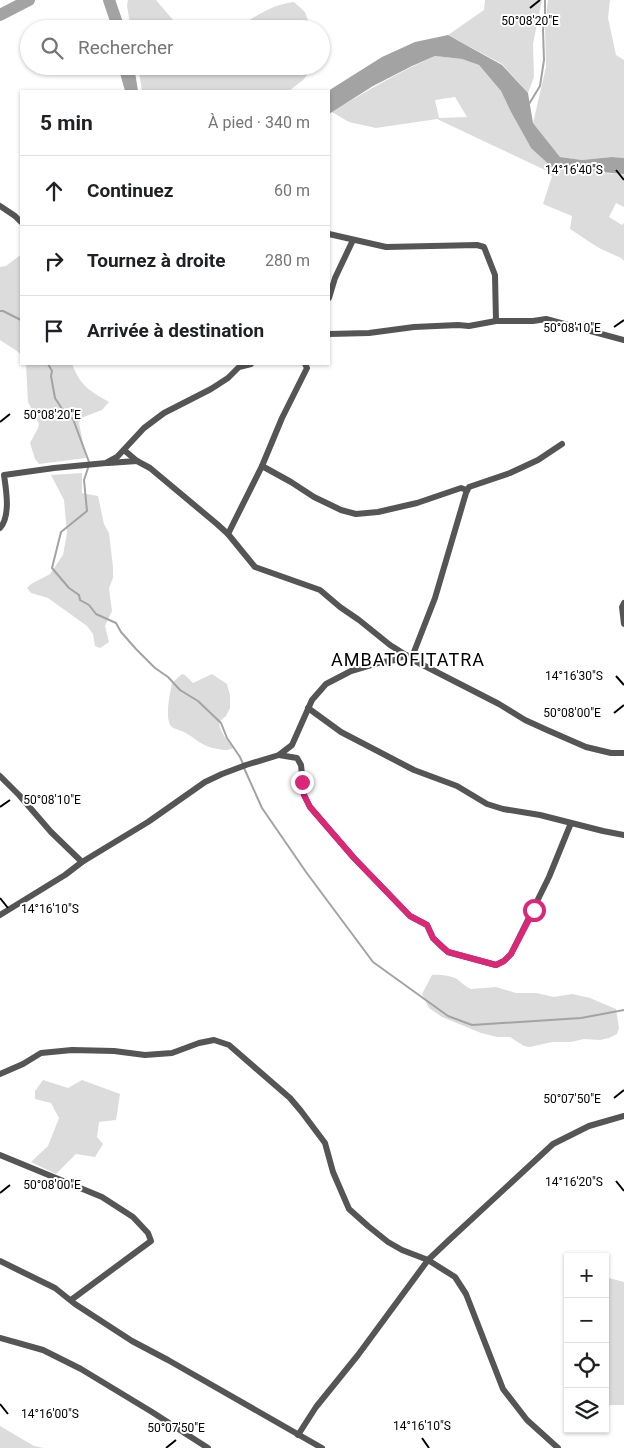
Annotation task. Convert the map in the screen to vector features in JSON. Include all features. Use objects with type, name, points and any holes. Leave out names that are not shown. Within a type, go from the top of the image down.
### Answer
[{"type":"street","points":[[0,206],[20,221]]},
{"type":"street","points":[[330,234],[386,247],[477,245],[484,247],[495,275],[496,321]]},
{"type":"street","points":[[330,295],[335,278],[353,240]]},
{"type":"street","points":[[330,334],[369,333],[414,327],[469,326],[496,321],[533,322],[546,319],[624,340]]},
{"type":"street","points":[[106,463],[116,457],[144,428],[164,413],[211,389],[239,368],[248,365]]},
{"type":"street","points":[[228,534],[307,368],[305,365]]},
{"type":"street","points":[[279,756],[292,745],[312,700],[326,684],[351,670],[409,656],[435,598],[469,487],[510,473],[538,460],[562,444]]},
{"type":"street","points":[[124,450],[137,461],[150,468],[228,534],[255,567],[320,590],[340,607],[415,661],[499,704],[525,720],[586,747],[611,753],[624,753]]},
{"type":"street","points":[[0,528],[3,525],[8,500],[2,472],[137,461]]},
{"type":"street","points":[[262,466],[291,482],[314,498],[341,510],[356,514],[378,512],[417,503],[460,488],[467,490]]},
{"type":"street","points":[[624,603],[622,607],[624,624]]},
{"type":"street","points":[[308,708],[341,732],[414,770],[457,786],[487,804],[503,809],[540,814],[603,832],[624,835]]},
{"type":"street","points":[[0,915],[148,822],[205,782],[246,764],[279,756],[297,758],[301,765],[304,795],[310,807],[354,858],[410,916],[427,925],[433,938],[448,952],[496,965],[504,961],[511,954],[549,877],[571,823]]},
{"type":"street","points":[[0,776],[51,832],[82,862]]},
{"type":"street","points":[[0,1074],[23,1064],[41,1053],[72,1050],[114,1051],[146,1055],[172,1052],[214,1040],[229,1045],[290,1098],[301,1111],[324,1143],[333,1172],[349,1209],[388,1242],[402,1250],[428,1260],[454,1278],[466,1294],[503,1389],[527,1420],[558,1448]]},
{"type":"street","points":[[298,1435],[316,1407],[358,1355],[428,1260],[553,1144],[589,1126],[624,1116]]},
{"type":"street","points":[[0,1155],[102,1197],[133,1217],[148,1233],[151,1241],[71,1300]]},
{"type":"street","points":[[0,1261],[55,1288],[132,1342],[183,1368],[322,1448]]},
{"type":"street","points":[[0,1338],[43,1350],[81,1369],[208,1448]]},
{"type":"shaded area","points":[[128,0],[156,0],[173,20],[129,20]]},
{"type":"shaded area","points":[[485,0],[542,0],[533,44],[534,77],[528,93],[502,64],[448,35],[484,10]]},
{"type":"shaded area","points":[[548,0],[610,0],[608,18],[616,55],[624,60],[624,158],[612,157],[582,160],[560,157],[533,123],[546,67],[545,27]]},
{"type":"shaded area","points":[[294,2],[305,12],[308,20],[250,20],[270,9]]},
{"type":"shaded area","points":[[448,35],[502,65],[528,93],[533,123],[560,157],[582,160],[612,157],[624,158],[624,174],[553,168],[531,148],[501,91],[479,65],[462,59],[435,56],[373,86],[330,113],[330,90],[382,57],[415,42]]},
{"type":"shaded area","points":[[435,56],[462,59],[479,65],[501,91],[531,148],[600,173],[624,174],[624,207],[616,203],[609,217],[622,225],[624,223],[624,261],[599,248],[570,229],[572,216],[543,204],[552,176],[547,171],[437,119],[376,128],[349,122],[332,112]],"holes":[[[455,97],[467,117],[439,118],[435,100]]]},
{"type":"shaded area","points":[[121,75],[135,75],[138,90],[125,90]]},
{"type":"shaded area","points":[[139,75],[307,75],[290,90],[142,90]]},
{"type":"shaded area","points":[[20,256],[20,354],[0,340],[0,267],[6,266]]},
{"type":"shaded area","points":[[26,365],[72,365],[82,383],[109,402],[102,410],[81,418],[79,423],[86,458],[39,464],[35,459],[30,443],[39,424],[28,402]]},
{"type":"shaded area","points":[[82,473],[82,493],[98,496],[104,524],[109,533],[113,567],[113,578],[109,588],[112,611],[105,626],[109,642],[100,648],[95,646],[93,634],[87,626],[48,598],[31,593],[27,588],[50,574],[63,555],[67,533],[64,500],[51,475]]},
{"type":"shaded area","points":[[182,674],[193,683],[212,674],[227,684],[230,695],[230,708],[226,716],[219,722],[222,733],[233,748],[224,750],[212,748],[170,724],[168,708],[172,683]]},
{"type":"shaded area","points":[[432,975],[455,978],[471,989],[496,987],[516,993],[536,993],[554,997],[572,994],[590,998],[616,1009],[619,1028],[617,1034],[600,1040],[584,1039],[571,1042],[552,1042],[530,1047],[524,1046],[510,1037],[497,1037],[481,1033],[442,1017],[429,1008],[422,994]]},
{"type":"shaded area","points":[[43,1080],[68,1088],[82,1080],[120,1094],[116,1120],[99,1122],[97,1137],[103,1144],[95,1157],[76,1154],[56,1174],[31,1162],[48,1146],[59,1118],[51,1103],[35,1099],[35,1091]]},
{"type":"shaded area","points":[[609,1278],[624,1282],[624,1405],[609,1405]]},
{"type":"shaded area","points":[[0,1426],[34,1446],[44,1448],[0,1448]]},
{"type":"waterway","points":[[0,15],[29,0]]},
{"type":"waterway","points":[[109,0],[116,20]]},
{"type":"waterway","points":[[529,104],[540,86],[544,60],[545,0]]},
{"type":"waterway","points":[[0,311],[20,320]]},
{"type":"waterway","points":[[49,365],[52,371],[51,376],[55,398],[64,412],[73,419],[89,462]]},
{"type":"waterway","points":[[88,468],[84,480],[87,511],[61,532],[52,568],[69,588],[79,595],[80,600],[89,605],[96,614],[116,623],[121,632],[155,668],[168,677],[180,690],[198,701],[221,723],[227,738],[243,764]]},
{"type":"waterway","points":[[244,768],[262,808],[306,872],[373,962],[448,1016],[472,1025],[581,1018],[624,1010]]},
{"type":"district","name":"AMBATOFITATRA","points":[[408,659]]},
{"type":"route","points":[[302,782],[304,795],[310,807],[354,858],[410,916],[427,925],[433,938],[448,952],[496,965],[504,961],[511,954],[534,910]]}]
